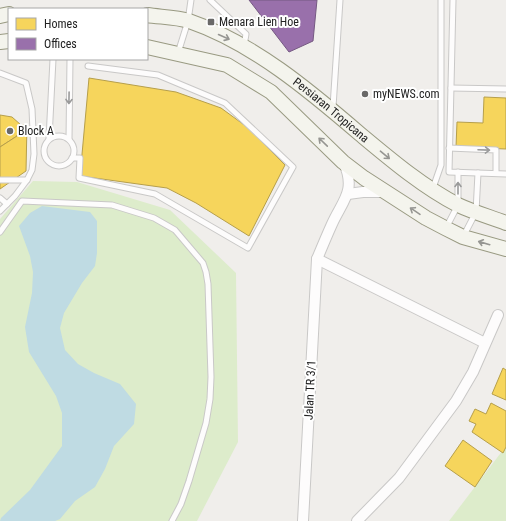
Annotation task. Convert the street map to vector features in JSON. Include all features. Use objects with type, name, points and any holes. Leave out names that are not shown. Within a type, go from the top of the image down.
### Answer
[{"type":"main road","name":"Persiaran Tropicana","points":[[148,15],[188,21],[230,39],[244,47],[282,71],[333,110],[392,161],[432,189],[458,205],[506,223]]},
{"type":"main road","name":"Persiaran Tropicana","points":[[148,47],[227,65],[271,92],[343,162],[364,178],[426,218],[445,228],[463,237],[506,249]]},
{"type":"street","points":[[343,162],[348,173],[348,194],[363,192],[387,192]]},
{"type":"street","name":"Jalan TR 3/1","points":[[303,521],[318,259],[332,223],[348,194]]},
{"type":"street","points":[[318,259],[485,343]]},
{"type":"street","points":[[357,521],[399,478],[456,401],[473,372],[498,315]]},
{"type":"lane","points":[[178,54],[188,21],[191,0]]},
{"type":"lane","points":[[210,0],[246,34],[244,47]]},
{"type":"lane","points":[[333,110],[340,0]]},
{"type":"lane","points":[[432,189],[441,165],[441,0]]},
{"type":"lane","points":[[453,0],[449,172],[506,174]]},
{"type":"lane","points":[[50,139],[53,60]]},
{"type":"lane","points":[[68,139],[59,136],[50,139],[46,143],[44,153],[49,162],[54,165],[64,165],[72,158],[74,148],[68,139],[70,60]]},
{"type":"lane","points":[[72,158],[80,158],[79,178],[155,194],[248,248],[293,166],[225,103],[158,75],[88,66]]},
{"type":"lane","points":[[0,73],[26,84],[32,110],[34,154],[32,170],[27,180],[0,210]]},
{"type":"lane","points":[[451,88],[506,89]]},
{"type":"lane","points":[[449,148],[496,150],[496,173]]},
{"type":"lane","points":[[34,154],[44,153]]},
{"type":"lane","points":[[445,228],[458,205],[458,172]]},
{"type":"lane","points":[[463,237],[476,212],[478,173]]},
{"type":"lane","points":[[0,180],[27,180]]},
{"type":"lane","points":[[0,198],[7,204]]},
{"type":"lane","points":[[0,232],[22,201],[112,206],[164,222],[175,230],[203,262],[208,284],[211,377],[210,399],[206,423],[189,482],[181,504],[172,521]]},
{"type":"green space","points":[[33,181],[77,182],[170,210],[236,273],[238,442],[197,521],[0,521],[0,219]]},
{"type":"green space","points":[[506,446],[506,521],[449,521]]},
{"type":"water","points":[[42,206],[90,212],[97,221],[97,253],[95,266],[82,283],[64,313],[60,328],[65,350],[78,364],[94,373],[120,384],[136,404],[134,424],[114,446],[105,469],[95,487],[75,501],[60,519],[55,521],[0,521],[1,518],[30,490],[62,446],[62,413],[56,396],[29,352],[25,327],[32,293],[33,272],[30,256],[19,226],[30,213]]},
{"type":"building: Homes","points":[[89,78],[176,92],[221,108],[247,127],[285,165],[249,236],[196,203],[167,188],[80,176]]},
{"type":"building: Homes","points":[[484,97],[506,98],[506,149],[456,147],[457,122],[483,123]]},
{"type":"building: Homes","name":"Block A","points":[[0,115],[12,117],[21,125],[17,136],[0,147]]},
{"type":"building: Homes","points":[[27,124],[26,171],[0,189],[0,147],[17,136],[21,125]]},
{"type":"building: Homes","points":[[503,368],[506,370],[506,400],[492,394]]},
{"type":"building: Homes","points":[[491,403],[506,411],[506,447],[503,453],[472,432],[476,424],[469,421],[475,409],[486,414]]},
{"type":"building: Homes","points":[[463,440],[492,461],[475,487],[445,466]]},
{"type":"building: Offices","points":[[249,0],[317,0],[313,41],[289,52]]},
{"type":"place","name":"Menara Lien Hoe","points":[[211,22]]},
{"type":"place","name":"myNEWS.com","points":[[365,94]]},
{"type":"place","name":"Block A","points":[[10,131]]}]
